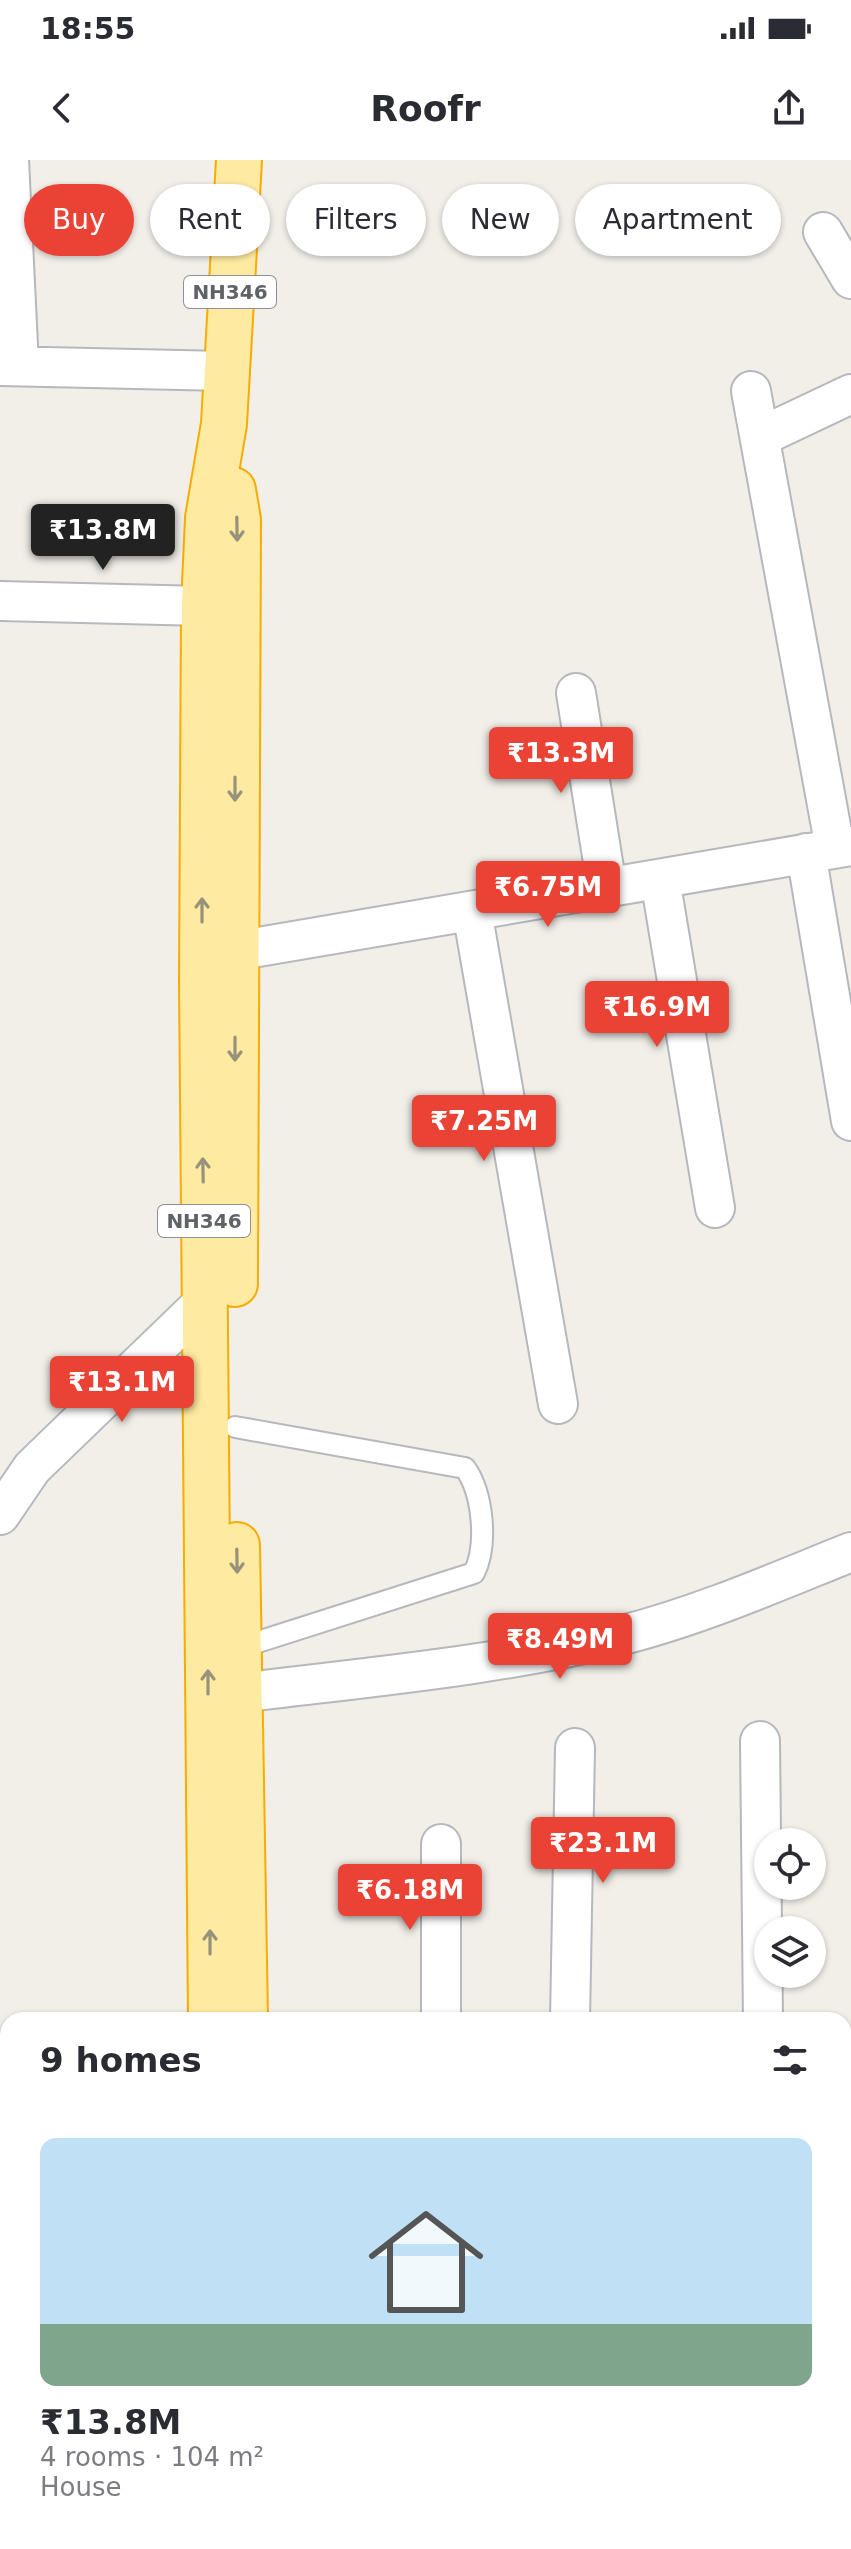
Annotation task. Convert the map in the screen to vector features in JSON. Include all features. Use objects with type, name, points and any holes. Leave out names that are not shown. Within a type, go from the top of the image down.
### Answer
[{"type":"highway","name":"NH346","points":[[211,2012],[205,1301],[204,606],[208,518],[224,424],[239,160]]},
{"type":"highway","name":"NH346","points":[[224,424],[238,520],[235,1427],[245,2012]]},
{"type":"street","points":[[9,160],[9,366],[225,371]]},
{"type":"street","points":[[823,232],[851,279]]},
{"type":"street","points":[[751,391],[831,849],[851,1121]]},
{"type":"street","points":[[760,437],[851,394]]},
{"type":"street","points":[[0,601],[204,606]]},
{"type":"street","points":[[576,693],[607,887]]},
{"type":"street","points":[[235,951],[831,849]]},
{"type":"street","points":[[660,879],[715,1208]]},
{"type":"street","points":[[472,911],[558,1404]]},
{"type":"street","points":[[0,1515],[32,1468],[205,1301]]},
{"type":"street","points":[[240,1693],[551,1652],[626,1634],[712,1607],[851,1552]]},
{"type":"street","points":[[760,1741],[763,2012]]},
{"type":"street","points":[[570,2012],[575,1748]]},
{"type":"street","points":[[441,1844],[441,2012]]},
{"type":"lane","points":[[235,1427],[465,1468],[476,1483],[479,1508],[479,1562],[474,1573],[239,1648]]}]
